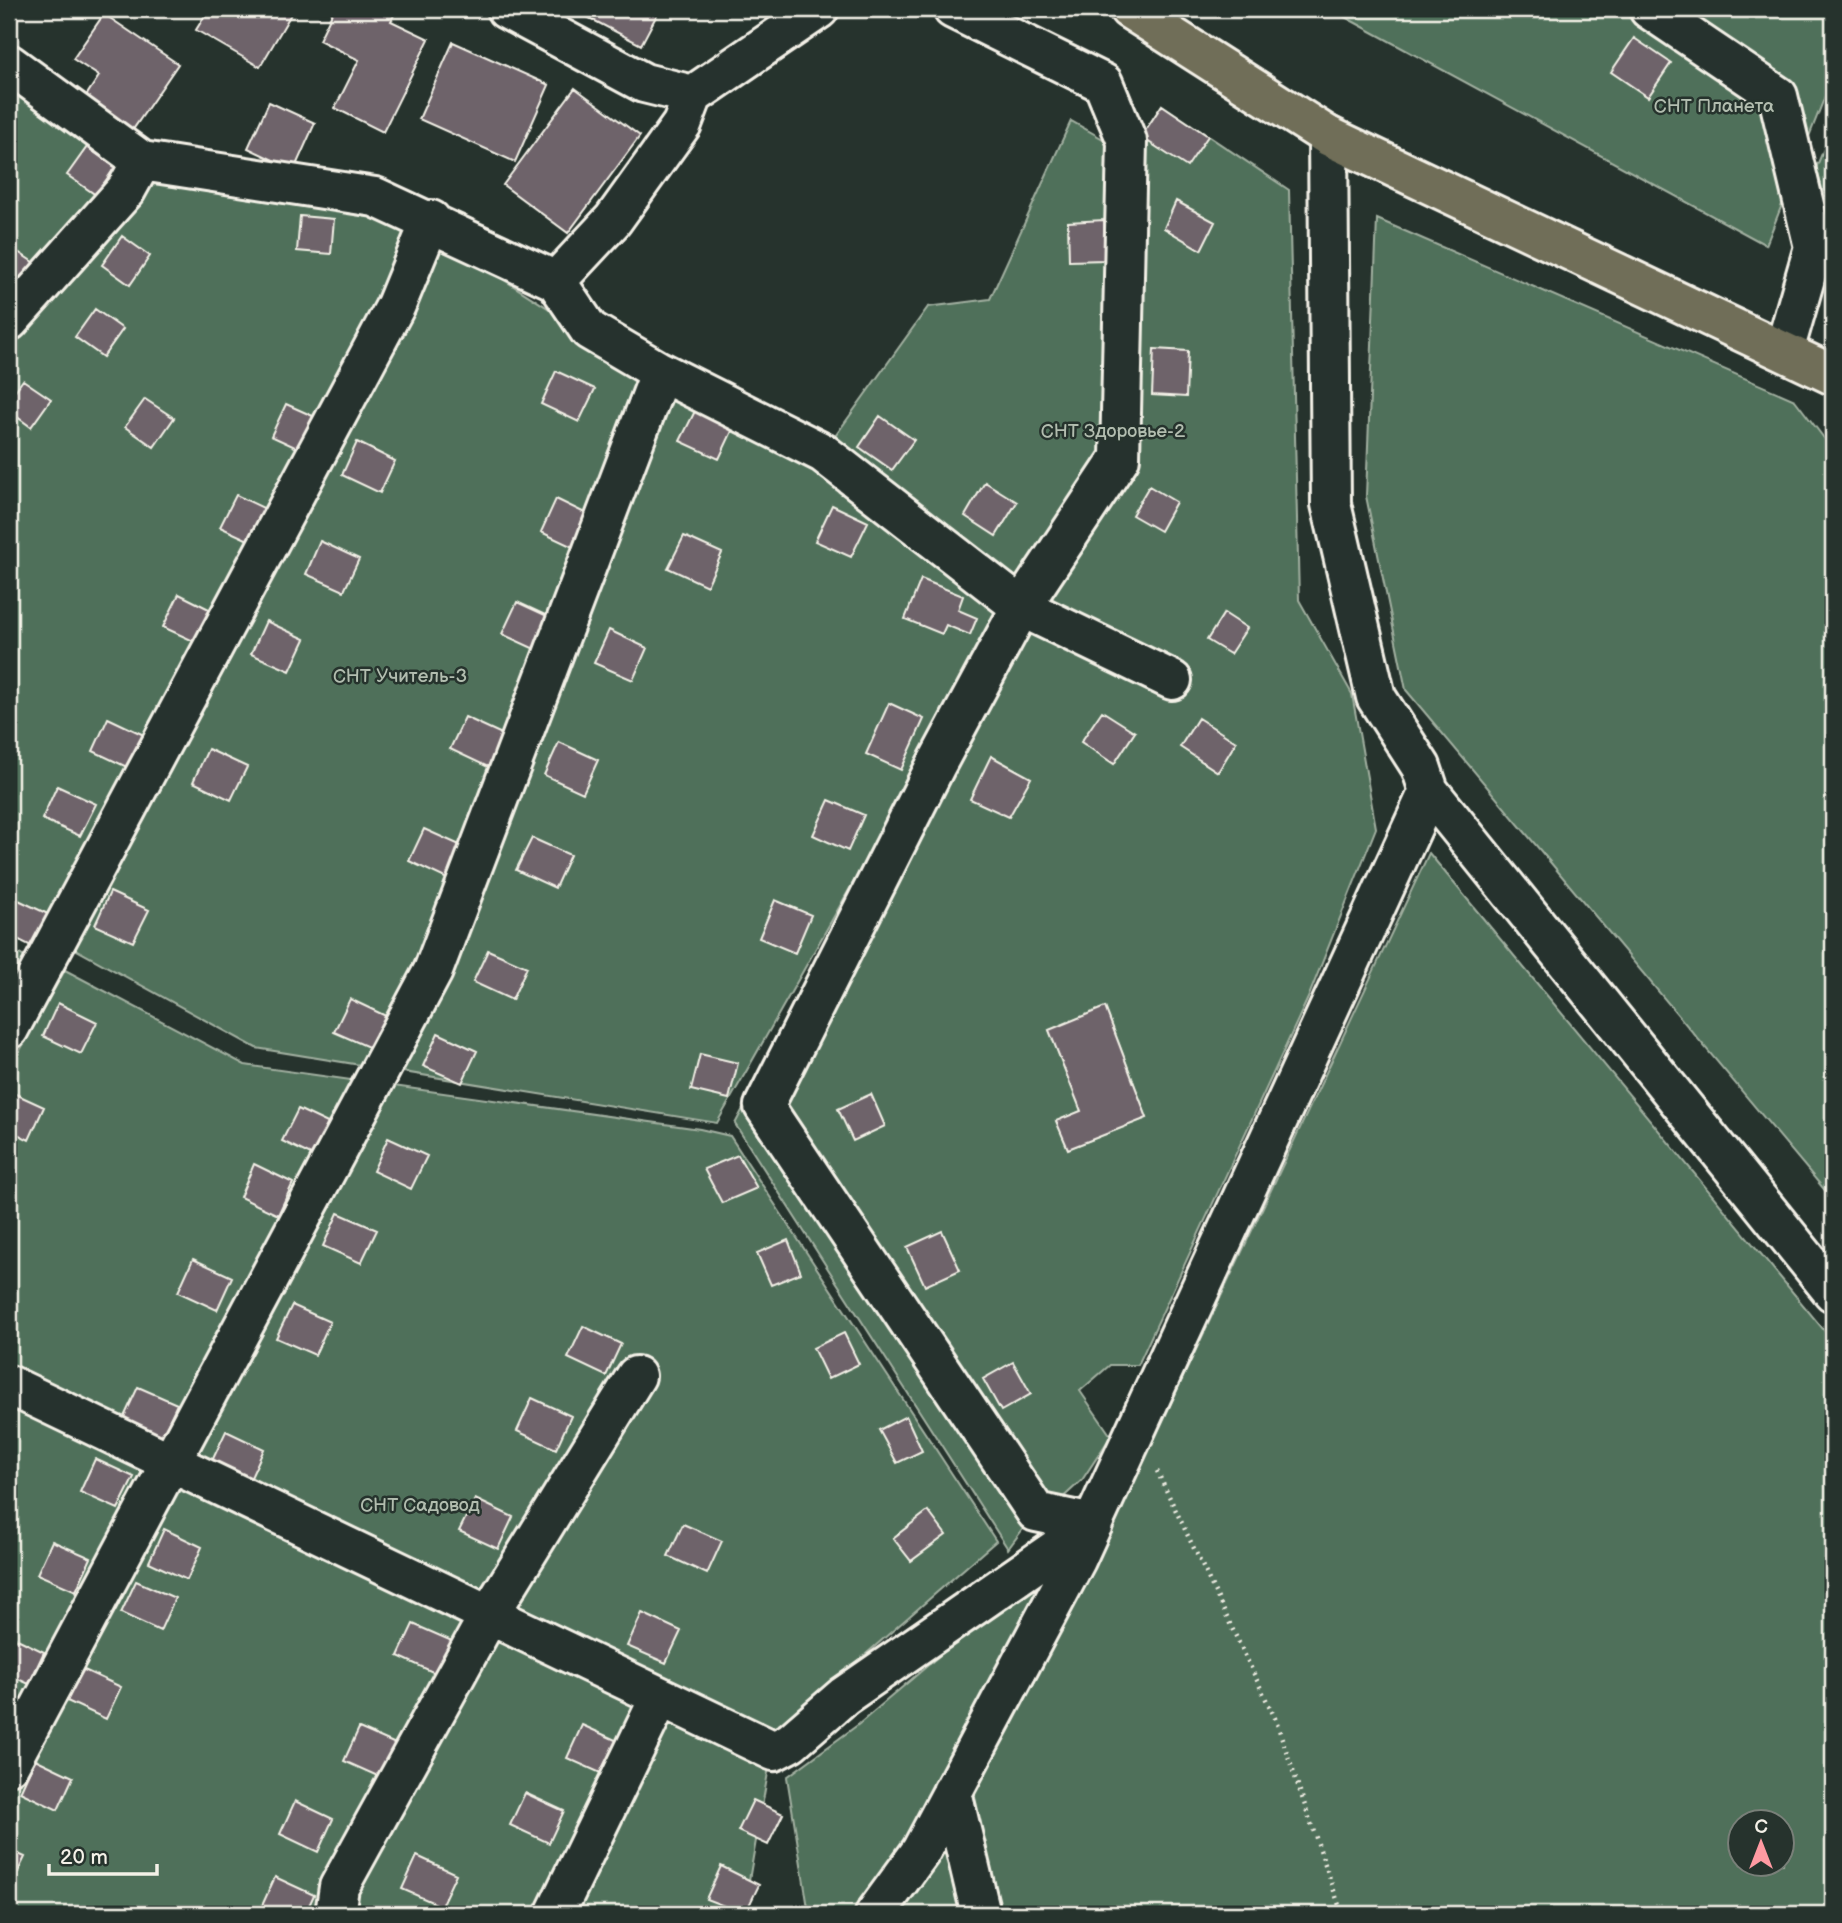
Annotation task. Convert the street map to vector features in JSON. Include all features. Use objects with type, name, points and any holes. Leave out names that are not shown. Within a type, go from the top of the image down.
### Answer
[{"type":"main road","points":[[1129,9],[1328,136],[1833,375]]},
{"type":"street","points":[[506,9],[644,83],[693,95]]},
{"type":"street","points":[[556,281],[613,220],[682,124],[693,95],[819,9]]},
{"type":"street","points":[[953,9],[1104,83],[1127,141],[1120,458],[1021,607],[930,777],[764,1106],[1035,1512],[1093,1524]]},
{"type":"street","points":[[1649,9],[1778,96],[1824,235],[1784,351]]},
{"type":"street","points":[[9,64],[142,161],[375,197],[430,220],[556,281],[589,330],[657,370],[823,453],[1021,607],[1172,680]]},
{"type":"street","points":[[1328,136],[1331,504],[1376,697],[1421,767],[1429,791],[1833,1292]]},
{"type":"street","points":[[9,321],[126,190],[142,161]]},
{"type":"street","points":[[9,1029],[396,304],[430,220]]},
{"type":"street","points":[[9,1765],[433,971],[656,384],[657,370]]},
{"type":"street","points":[[875,1914],[921,1851],[1093,1524],[1429,791]]},
{"type":"street","points":[[335,1914],[339,1887],[489,1615],[636,1376]]},
{"type":"street","points":[[9,1385],[774,1751],[791,1742],[844,1696],[1093,1524]]},
{"type":"street","points":[[555,1914],[660,1697]]},
{"type":"street","points":[[952,1792],[981,1914]]},
{"type":"path","points":[[1137,1430],[1275,1718],[1342,1914]]},
{"type":"green space","name":"СНТ Планета","points":[[1330,9],[1833,9],[1833,76],[1766,245]]},
{"type":"green space","points":[[9,72],[134,162],[420,226],[640,367],[823,453],[928,307],[990,299],[1071,121],[1112,144],[1141,137],[1162,105],[1289,190],[1299,600],[1352,694],[1376,828],[1308,998],[1138,1365],[1110,1365],[1080,1391],[1111,1436],[1082,1480],[1033,1525],[1034,1514],[1008,1549],[735,1124],[982,655],[717,1123],[256,1048],[9,913]],"holes":[[[1105,1007],[1147,1118],[1068,1149],[1057,1121],[1081,1111],[1049,1030]]]},
{"type":"green space","points":[[1833,127],[1833,225],[1816,168]]},
{"type":"green space","points":[[1377,219],[1795,400],[1833,450],[1833,1200],[1406,690],[1366,496]]},
{"type":"green space","points":[[1429,853],[1833,1341],[1833,1914],[892,1914],[1096,1563]]},
{"type":"green space","points":[[9,947],[30,961],[9,1000]]},
{"type":"green space","name":"СНТ Садовод","points":[[65,970],[245,1065],[700,1129],[730,1136],[996,1541],[775,1733],[743,1914],[9,1914],[9,1070]]},
{"type":"green space","points":[[1061,1563],[913,1840],[858,1914],[809,1914],[787,1777],[859,1724],[1047,1564]]},
{"type":"building","points":[[209,9],[294,9],[260,67],[196,30]]},
{"type":"building","points":[[334,9],[397,9],[391,21],[429,39],[383,132],[335,108],[359,60],[319,40]]},
{"type":"building","points":[[572,9],[660,9],[641,45]]},
{"type":"building","points":[[104,14],[178,64],[132,131],[84,99],[99,76],[73,59]]},
{"type":"building","points":[[1634,38],[1671,63],[1648,97],[1611,72]]},
{"type":"building","points":[[453,42],[549,85],[515,162],[419,119]]},
{"type":"building","points":[[575,88],[640,136],[568,233],[503,185]]},
{"type":"building","points":[[269,102],[315,123],[294,170],[248,148]]},
{"type":"building","points":[[1162,105],[1208,136],[1187,167],[1141,137]]},
{"type":"building","points":[[87,147],[115,167],[96,195],[67,175]]},
{"type":"building","points":[[1176,201],[1215,222],[1201,250],[1164,228]]},
{"type":"building","points":[[300,216],[334,219],[331,254],[297,251]]},
{"type":"building","points":[[1104,220],[1105,260],[1069,261],[1068,222]]},
{"type":"building","points":[[122,236],[150,256],[130,285],[102,265]]},
{"type":"building","points":[[9,246],[33,262],[13,291],[9,288]]},
{"type":"building","points":[[95,309],[123,329],[103,357],[75,337]]},
{"type":"building","points":[[1154,349],[1188,351],[1186,397],[1152,395]]},
{"type":"building","points":[[556,371],[595,389],[579,422],[541,404]]},
{"type":"building","points":[[23,380],[51,399],[31,427],[9,411],[9,399]]},
{"type":"building","points":[[145,399],[174,418],[154,447],[125,427]]},
{"type":"building","points":[[286,404],[324,421],[310,454],[271,436]]},
{"type":"building","points":[[696,409],[734,427],[719,459],[680,441]]},
{"type":"building","points":[[880,416],[914,440],[892,470],[859,447]]},
{"type":"building","points":[[357,442],[395,461],[380,493],[342,475]]},
{"type":"building","points":[[985,482],[1017,502],[996,536],[965,516]]},
{"type":"building","points":[[1149,486],[1176,502],[1160,531],[1132,515]]},
{"type":"building","points":[[236,495],[274,513],[259,545],[220,527]]},
{"type":"building","points":[[556,499],[595,518],[579,550],[541,532]]},
{"type":"building","points":[[832,505],[868,522],[851,557],[815,541]]},
{"type":"building","points":[[684,536],[722,553],[707,586],[668,568]]},
{"type":"building","points":[[320,541],[359,559],[344,591],[306,574]]},
{"type":"building","points":[[921,579],[963,596],[958,610],[977,618],[970,635],[946,625],[942,634],[905,619]]},
{"type":"building","points":[[179,594],[217,613],[202,645],[163,627]]},
{"type":"building","points":[[517,602],[556,620],[541,652],[502,634]]},
{"type":"building","points":[[1224,613],[1247,628],[1230,654],[1207,640]]},
{"type":"building","points":[[266,621],[305,639],[290,671],[251,654]]},
{"type":"building","points":[[609,630],[647,648],[633,680],[594,663]]},
{"type":"building","points":[[889,703],[924,719],[901,770],[866,754]]},
{"type":"building","points":[[1102,711],[1135,732],[1114,764],[1081,742]]},
{"type":"building","points":[[465,717],[504,735],[488,767],[450,749]]},
{"type":"building","points":[[108,718],[146,736],[131,769],[93,751]]},
{"type":"building","points":[[1198,718],[1236,742],[1218,772],[1180,747]]},
{"type":"building","points":[[559,742],[598,760],[583,793],[544,775]]},
{"type":"building","points":[[208,749],[247,767],[231,800],[193,782]]},
{"type":"building","points":[[991,756],[1031,778],[1009,817],[970,799]]},
{"type":"building","points":[[57,786],[96,804],[80,836],[42,819]]},
{"type":"building","points":[[829,800],[864,815],[848,851],[813,835]]},
{"type":"building","points":[[424,829],[462,846],[447,879],[409,861]]},
{"type":"building","points":[[532,838],[570,855],[555,888],[516,870]]},
{"type":"building","points":[[110,892],[149,910],[133,942],[95,925]]},
{"type":"building","points":[[10,896],[48,914],[33,947],[9,935]]},
{"type":"building","points":[[775,900],[811,915],[795,953],[759,938]]},
{"type":"building","points":[[488,950],[527,967],[512,1000],[473,982]]},
{"type":"building","points":[[350,999],[388,1017],[373,1049],[334,1032]]},
{"type":"building","points":[[58,1003],[97,1022],[81,1054],[43,1036]]},
{"type":"building","points":[[1105,1007],[1147,1118],[1068,1149],[1056,1121],[1081,1111],[1049,1030]]},
{"type":"building","points":[[438,1033],[477,1051],[462,1083],[423,1066]]},
{"type":"building","points":[[700,1054],[738,1063],[729,1099],[691,1090]]},
{"type":"building","points":[[9,1091],[44,1107],[29,1140],[9,1130]]},
{"type":"building","points":[[871,1094],[885,1126],[853,1141],[838,1109]]},
{"type":"building","points":[[298,1109],[336,1127],[321,1160],[282,1141]]},
{"type":"building","points":[[388,1138],[427,1156],[411,1189],[373,1171]]},
{"type":"building","points":[[738,1155],[757,1188],[722,1203],[704,1169]]},
{"type":"building","points":[[254,1164],[293,1183],[278,1215],[240,1197]]},
{"type":"building","points":[[338,1213],[377,1230],[361,1263],[323,1246]]},
{"type":"building","points":[[942,1231],[960,1270],[925,1286],[907,1247]]},
{"type":"building","points":[[788,1240],[801,1273],[771,1285],[757,1253]]},
{"type":"building","points":[[193,1259],[232,1277],[217,1310],[178,1292]]},
{"type":"building","points":[[292,1305],[330,1322],[315,1355],[276,1338]]},
{"type":"building","points":[[583,1326],[621,1344],[606,1376],[568,1358]]},
{"type":"building","points":[[844,1333],[859,1364],[828,1379],[813,1348]]},
{"type":"building","points":[[1013,1362],[1031,1394],[1001,1411],[983,1379]]},
{"type":"building","points":[[138,1387],[177,1404],[162,1437],[123,1419]]},
{"type":"building","points":[[532,1398],[571,1416],[556,1449],[517,1431]]},
{"type":"building","points":[[906,1416],[922,1451],[897,1463],[879,1430]]},
{"type":"building","points":[[226,1431],[264,1449],[249,1482],[211,1463]]},
{"type":"building","points":[[95,1459],[134,1477],[118,1509],[80,1492]]},
{"type":"building","points":[[475,1499],[513,1517],[498,1549],[459,1531]]},
{"type":"building","points":[[928,1511],[946,1535],[911,1561],[893,1538]]},
{"type":"building","points":[[683,1524],[722,1541],[707,1574],[668,1556]]},
{"type":"building","points":[[164,1529],[202,1547],[187,1580],[149,1562]]},
{"type":"building","points":[[52,1541],[91,1558],[76,1591],[37,1574]]},
{"type":"building","points":[[136,1581],[175,1598],[160,1631],[121,1613]]},
{"type":"building","points":[[642,1613],[681,1631],[666,1663],[627,1646]]},
{"type":"building","points":[[413,1624],[452,1641],[437,1674],[398,1656]]},
{"type":"building","points":[[9,1635],[44,1652],[29,1684],[9,1675]]},
{"type":"building","points":[[82,1669],[121,1687],[106,1719],[67,1701]]},
{"type":"building","points":[[582,1725],[620,1742],[605,1775],[567,1758]]},
{"type":"building","points":[[359,1728],[398,1745],[382,1778],[344,1761]]},
{"type":"building","points":[[35,1759],[73,1777],[58,1810],[20,1792]]},
{"type":"building","points":[[525,1793],[564,1811],[549,1843],[510,1825]]},
{"type":"building","points":[[753,1800],[783,1814],[768,1845],[738,1831]]},
{"type":"building","points":[[295,1801],[333,1819],[318,1852],[280,1834]]},
{"type":"building","points":[[9,1850],[25,1857],[9,1890]]},
{"type":"building","points":[[417,1856],[456,1874],[441,1906],[402,1889]]},
{"type":"building","points":[[721,1866],[759,1885],[745,1914],[706,1899]]},
{"type":"building","points":[[275,1877],[314,1895],[305,1914],[269,1914],[260,1910]]},
{"type":"park label","name":"СНТ Здоровье-2","points":[[1113,431]]},
{"type":"park label","name":"СНТ Учитель-3","points":[[400,676]]}]
